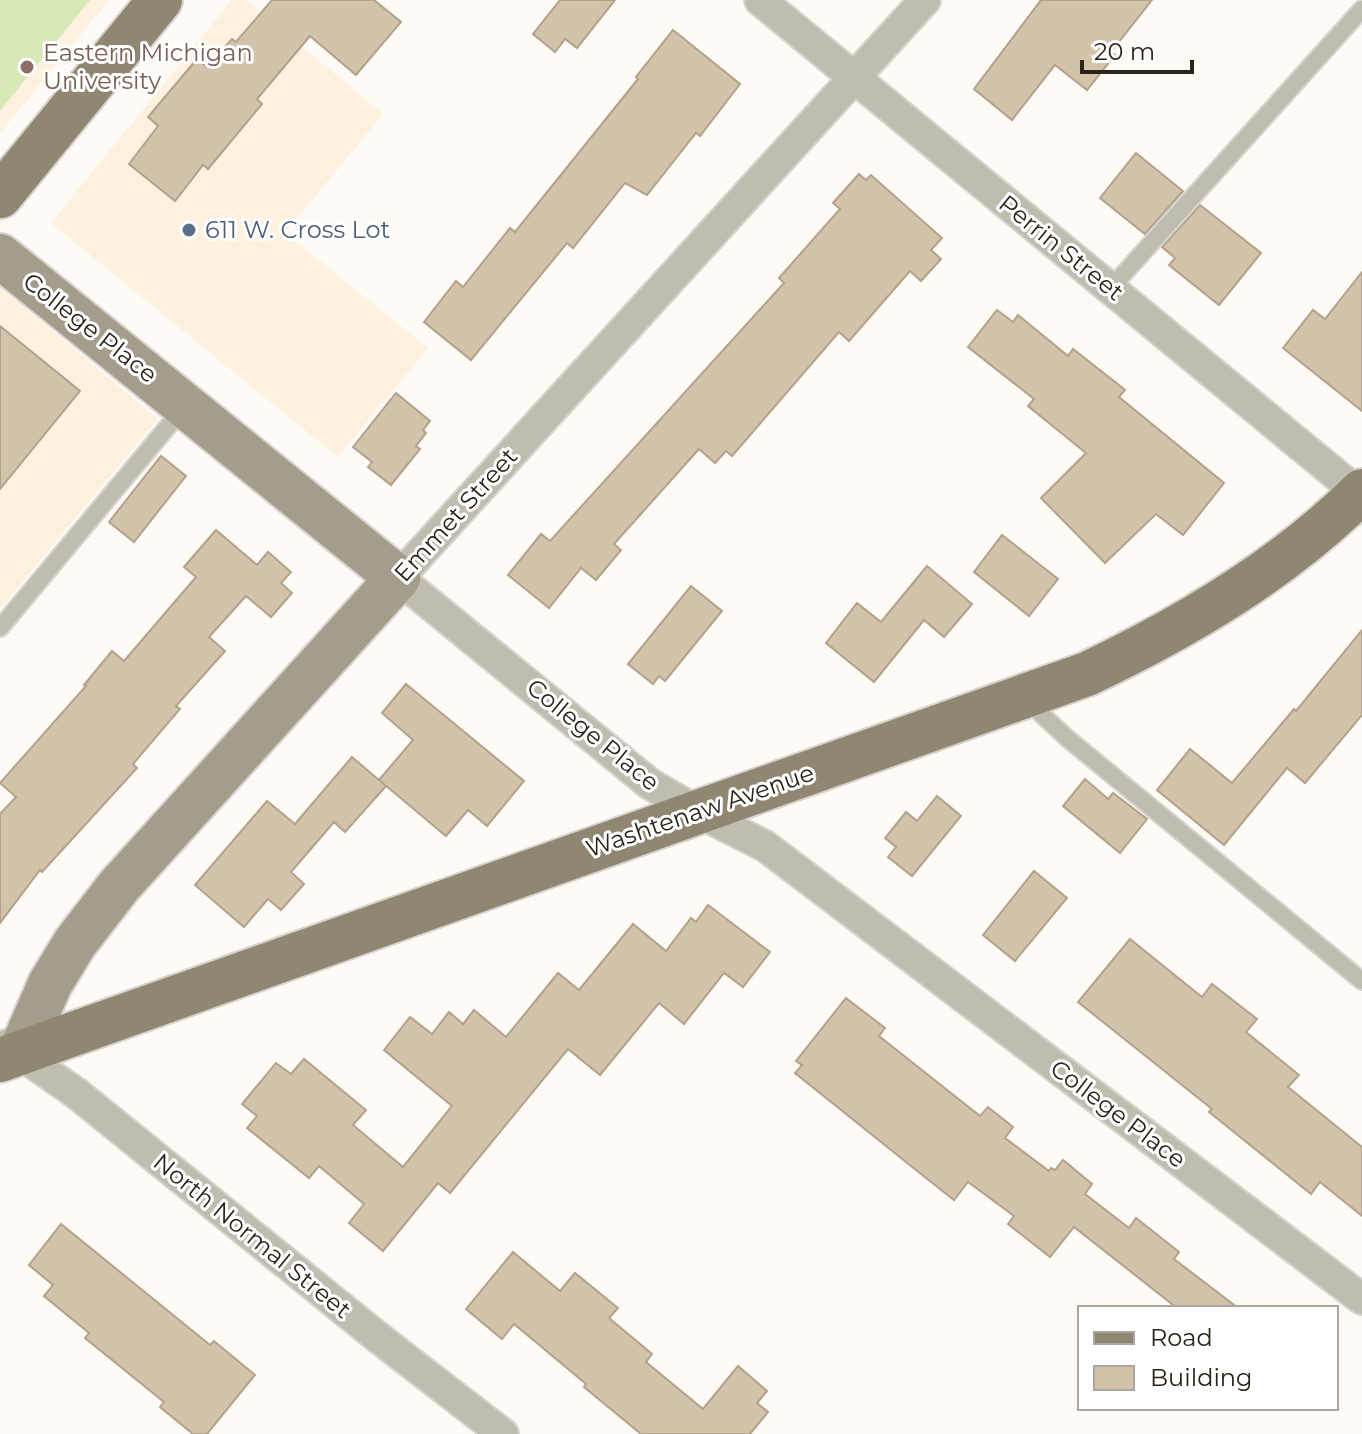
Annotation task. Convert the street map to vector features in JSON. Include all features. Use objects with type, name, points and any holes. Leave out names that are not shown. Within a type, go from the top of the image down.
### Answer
[{"type":"main road","points":[[0,196],[160,0]]},
{"type":"main road","name":"Washtenaw Avenue","points":[[7,1051],[700,813],[1087,674],[1172,631],[1252,580],[1326,525],[1361,494]]},
{"type":"street","name":"Perrin Street","points":[[760,0],[1361,494]]},
{"type":"street","name":"Emmet Street","points":[[7,1051],[75,943],[119,886],[925,0]]},
{"type":"street","name":"College Place","points":[[0,256],[650,784],[765,846],[1362,1299]]},
{"type":"street","name":"North Normal Street","points":[[7,1051],[76,1093],[376,1336],[503,1434]]},
{"type":"lane","points":[[1110,289],[1362,9]]},
{"type":"lane","points":[[0,628],[186,404]]},
{"type":"lane","points":[[1024,698],[1067,738],[1362,981]]},
{"type":"shaded area","name":"Eastern Michigan University","points":[[0,0],[109,0],[0,133]]},
{"type":"shaded area","points":[[232,0],[246,0],[383,114],[285,233],[428,348],[338,457],[51,223]]},
{"type":"shaded area","points":[[0,287],[158,419],[0,609]]},
{"type":"green space","name":"Eastern Michigan University","points":[[0,0],[90,0],[0,111]]},
{"type":"building","points":[[272,0],[374,0],[401,22],[356,75],[310,36],[257,99],[262,104],[208,169],[203,165],[175,201],[129,164],[158,126],[148,117],[197,59],[207,67],[232,39],[236,42]]},
{"type":"building","points":[[560,0],[615,0],[577,48],[565,39],[555,52],[533,34]]},
{"type":"building","points":[[1041,0],[1152,0],[1111,52],[1115,55],[1087,90],[1055,65],[1012,120],[974,89]]},
{"type":"building","points":[[673,30],[740,84],[700,136],[696,133],[647,195],[625,183],[573,248],[567,243],[471,360],[424,322],[456,281],[463,287],[510,228],[515,232],[638,79],[636,77]]},
{"type":"building","points":[[1136,153],[1183,191],[1145,234],[1100,198]]},
{"type":"building","points":[[859,174],[866,180],[871,175],[942,238],[931,250],[941,259],[921,281],[910,271],[849,341],[839,332],[732,456],[726,451],[715,463],[699,449],[614,544],[621,550],[596,580],[581,568],[549,608],[508,575],[541,534],[550,541],[784,283],[779,278],[840,209],[833,203]]},
{"type":"building","points":[[1200,205],[1261,253],[1219,305],[1169,265],[1175,258],[1162,247]]},
{"type":"building","points":[[1362,272],[1362,411],[1283,348],[1313,310],[1325,319]]},
{"type":"building","points":[[997,310],[1013,322],[1018,315],[1068,356],[1073,349],[1125,390],[1119,397],[1224,483],[1183,535],[1156,514],[1105,563],[1041,498],[1086,453],[1028,406],[1034,399],[968,347]]},
{"type":"building","points":[[0,326],[80,391],[0,489]]},
{"type":"building","points":[[396,393],[430,421],[416,446],[420,449],[391,485],[368,467],[372,462],[353,447]]},
{"type":"building","points":[[161,456],[186,476],[134,542],[109,522]]},
{"type":"building","points":[[216,530],[257,565],[268,552],[291,572],[281,583],[292,593],[271,617],[246,596],[209,637],[225,651],[176,706],[180,709],[133,764],[137,768],[42,872],[40,870],[0,923],[0,814],[16,797],[0,783],[86,686],[112,651],[124,661],[196,577],[184,567]]},
{"type":"building","points":[[1002,535],[1058,579],[1029,616],[974,572]]},
{"type":"building","points":[[927,566],[972,604],[944,637],[924,620],[874,682],[826,643],[857,603],[881,622]]},
{"type":"building","points":[[691,586],[722,611],[665,681],[659,676],[653,684],[628,664]]},
{"type":"building","points":[[1362,630],[1362,715],[1305,783],[1287,768],[1224,845],[1157,790],[1190,749],[1232,783]]},
{"type":"building","points":[[406,684],[524,781],[487,826],[468,810],[446,836],[379,780],[413,740],[382,713]]},
{"type":"building","points":[[352,757],[386,786],[345,832],[334,822],[291,872],[304,884],[281,910],[268,899],[244,927],[195,885],[267,801],[295,824]]},
{"type":"building","points":[[1085,779],[1108,799],[1113,793],[1147,819],[1120,853],[1063,806]]},
{"type":"building","points":[[937,796],[961,816],[912,876],[888,857],[896,847],[885,838],[906,812],[917,821]]},
{"type":"building","points":[[1034,871],[1067,898],[1015,961],[983,935]]},
{"type":"building","points":[[708,905],[770,952],[743,987],[724,973],[684,1024],[659,1003],[600,1075],[568,1049],[450,1193],[438,1183],[383,1251],[349,1223],[364,1204],[319,1166],[309,1178],[247,1128],[257,1116],[242,1104],[276,1063],[291,1074],[304,1059],[366,1110],[353,1125],[403,1167],[452,1106],[384,1050],[410,1017],[432,1034],[449,1012],[463,1024],[474,1010],[506,1037],[558,973],[579,990],[633,924],[666,951],[691,918],[696,922]]},
{"type":"building","points":[[1130,939],[1202,997],[1212,984],[1257,1019],[1246,1032],[1299,1075],[1288,1087],[1362,1147],[1362,1216],[1320,1182],[1311,1194],[1209,1112],[1212,1109],[1078,1002]]},
{"type":"building","points":[[846,998],[885,1028],[879,1036],[980,1116],[988,1107],[1013,1127],[1005,1138],[1049,1171],[1051,1168],[1055,1170],[1063,1160],[1092,1184],[1085,1194],[1129,1228],[1136,1218],[1179,1252],[1174,1259],[1235,1306],[1174,1306],[1074,1227],[1050,1257],[1008,1224],[1014,1216],[968,1182],[954,1200],[795,1073],[802,1065],[796,1061]]},
{"type":"building","points":[[61,1224],[210,1345],[214,1341],[255,1375],[207,1434],[193,1434],[160,1407],[164,1402],[85,1338],[89,1333],[44,1296],[53,1285],[29,1265]]},
{"type":"building","points":[[513,1252],[560,1291],[575,1273],[618,1308],[609,1318],[652,1354],[646,1362],[703,1409],[738,1366],[767,1391],[757,1403],[768,1412],[750,1434],[641,1434],[514,1324],[502,1339],[466,1309]]},
{"type":"place","name":"Eastern Michigan University","points":[[27,67]]},
{"type":"place","name":"611 W. Cross Lot","points":[[189,230]]}]
